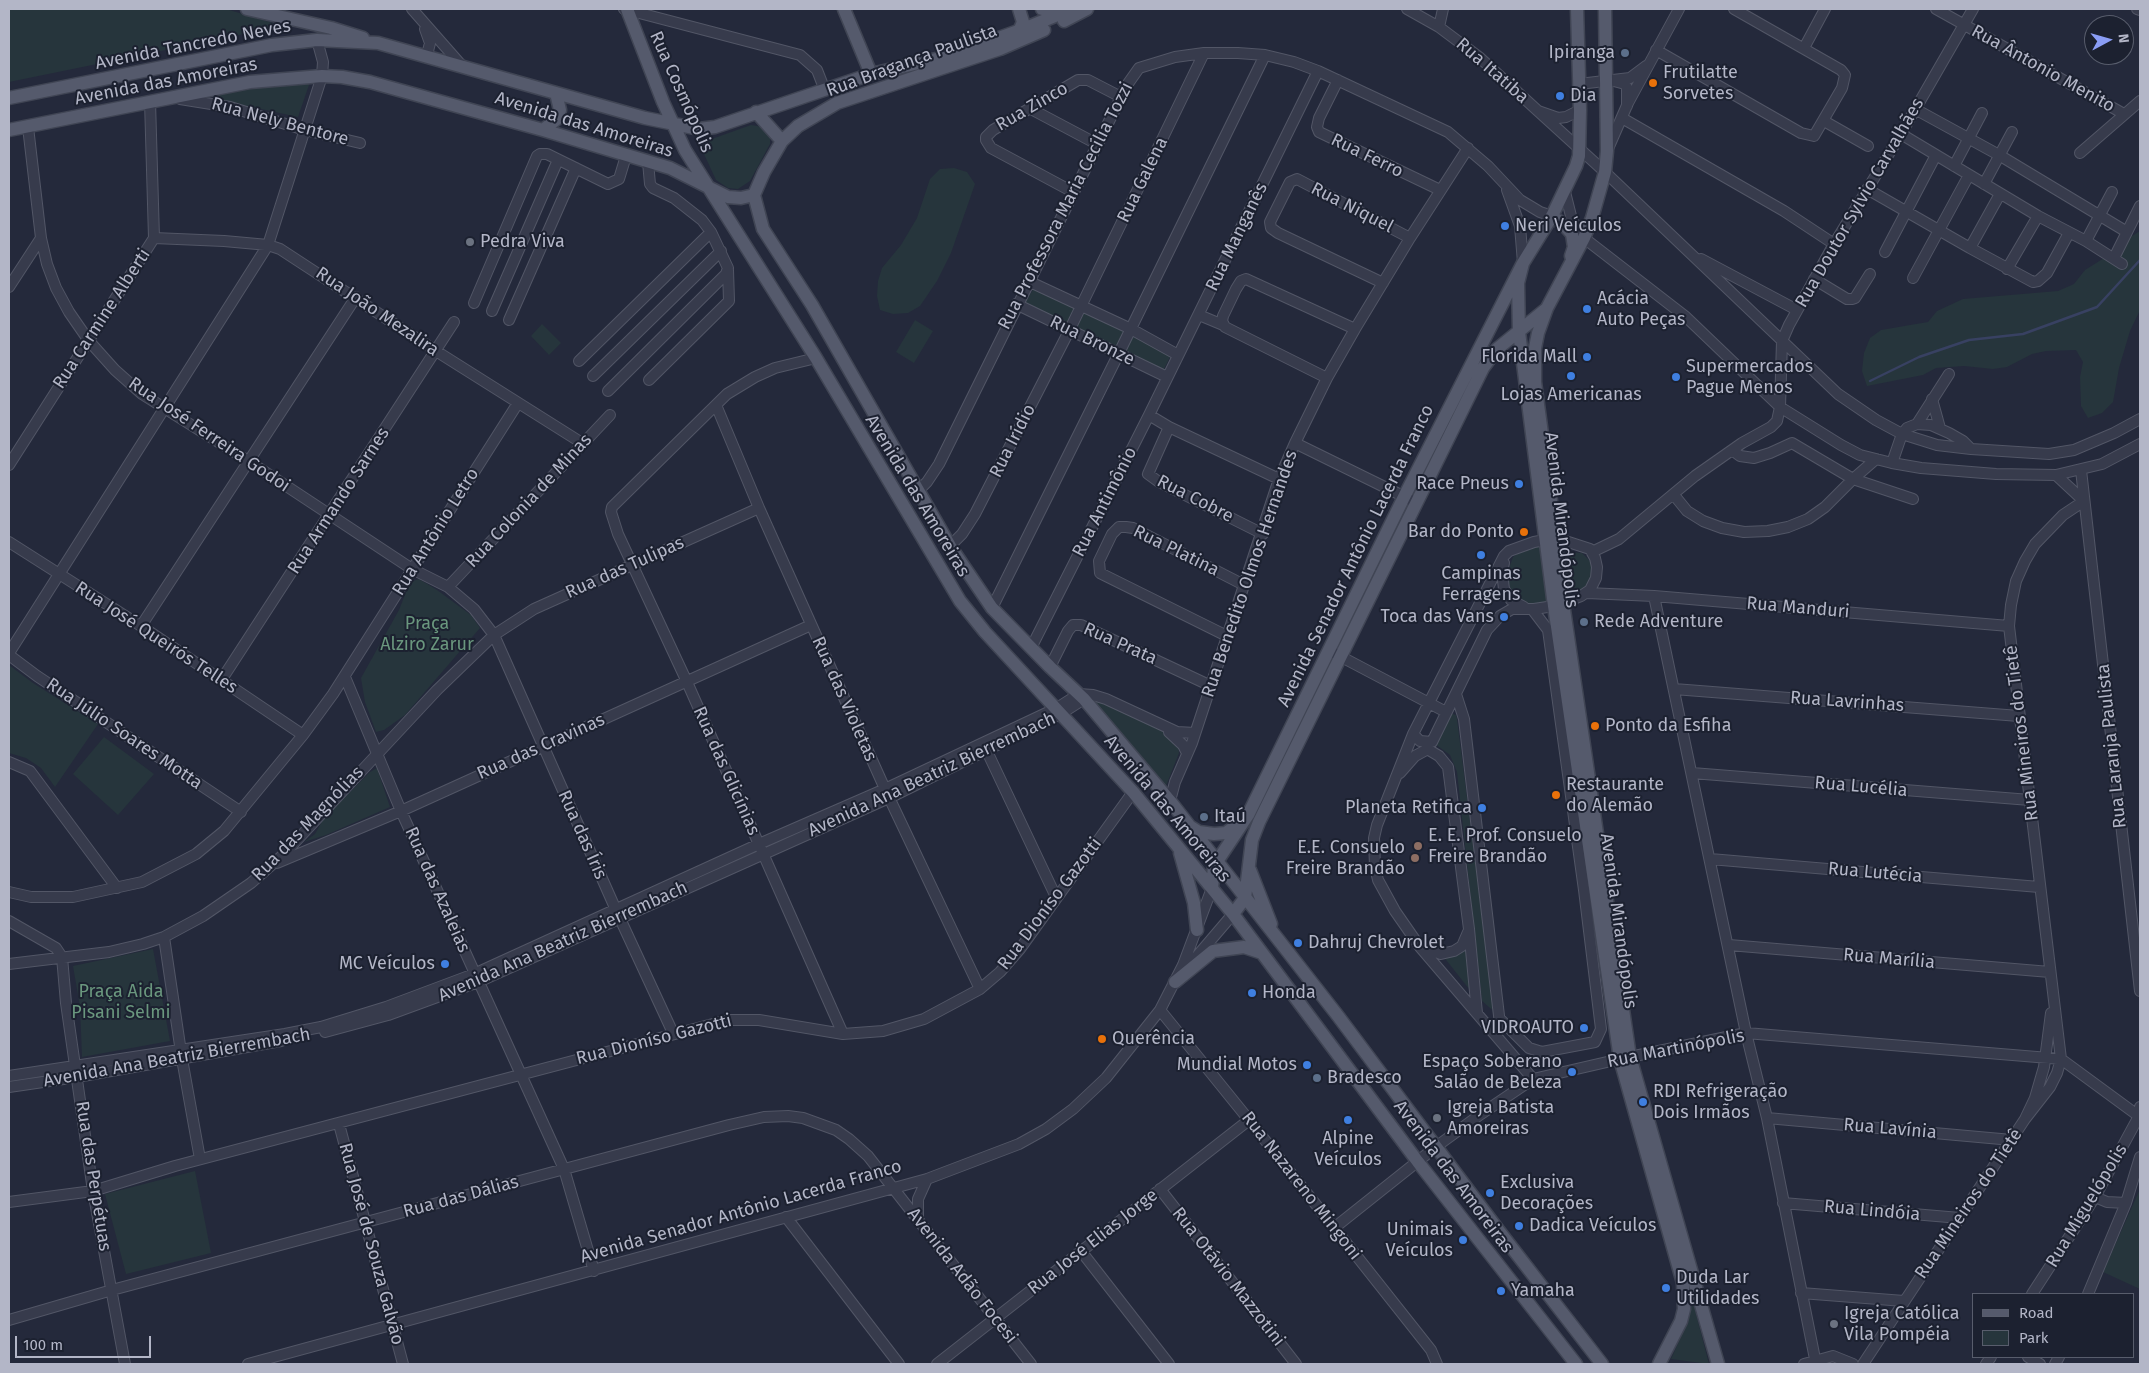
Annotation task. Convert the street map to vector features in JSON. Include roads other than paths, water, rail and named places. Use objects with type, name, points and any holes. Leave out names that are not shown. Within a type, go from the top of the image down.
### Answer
[{"type":"main road","points":[[247,9],[331,28],[378,43]]},
{"type":"main road","name":"Rua Cosmópolis","points":[[626,9],[672,123],[685,150],[708,187]]},
{"type":"main road","points":[[844,9],[871,74]]},
{"type":"main road","points":[[1009,45],[1021,30],[1022,16],[1019,9]]},
{"type":"main road","points":[[1042,9],[1067,11]]},
{"type":"main road","name":"Rua Bragança Paulista","points":[[754,195],[764,172],[782,141],[798,126],[836,103],[1009,45],[1086,9]]},
{"type":"main road","name":"Avenida Senador Antônio Lacerda Franco","points":[[1217,862],[1248,814],[1522,263],[1552,216],[1576,166],[1579,150],[1580,110],[1577,9]]},
{"type":"main road","points":[[1547,308],[1584,238],[1600,192],[1604,172],[1608,151],[1605,9]]},
{"type":"main road","name":"Rua Bragança Paulista","points":[[756,112],[871,74],[949,56],[1067,11]]},
{"type":"main road","points":[[281,16],[306,29],[317,40]]},
{"type":"main road","name":"Avenida Tancredo Neves","points":[[9,98],[272,45],[317,40],[378,43],[685,128],[707,128],[756,112]]},
{"type":"main road","name":"Avenida das Amoreiras","points":[[9,130],[250,82],[322,76],[370,82],[543,130],[670,168],[708,187],[816,358],[960,601],[985,632],[1133,792],[1233,914],[1418,1162],[1576,1364]]},
{"type":"main road","points":[[543,130],[558,118],[560,110],[556,93]]},
{"type":"main road","points":[[646,118],[659,114],[663,102]]},
{"type":"main road","points":[[756,112],[782,141]]},
{"type":"main road","points":[[708,187],[735,198],[754,195]]},
{"type":"main road","name":"Avenida das Amoreiras","points":[[754,195],[764,229],[812,305],[950,546],[992,608],[1050,668],[1082,697],[1170,801],[1437,1146],[1499,1231],[1602,1364]]},
{"type":"main road","points":[[1552,216],[1565,226],[1574,240],[1574,247],[1566,270]]},
{"type":"main road","points":[[1544,228],[1565,226]]},
{"type":"main road","name":"Avenida Mirandópolis","points":[[1522,263],[1518,283],[1519,332],[1552,538]]},
{"type":"main road","points":[[1518,283],[1527,315],[1532,318],[1537,317]]},
{"type":"main road","name":"Avenida Senador Antônio Lacerda Franco","points":[[1245,898],[1252,840],[1259,822],[1483,368],[1497,349],[1547,308]]},
{"type":"main road","name":"Avenida Mirandópolis","points":[[1547,308],[1535,348],[1535,371],[1559,604],[1625,1058],[1683,1283],[1684,1309],[1681,1321],[1659,1364]]},
{"type":"main road","points":[[1497,349],[1522,355]]},
{"type":"main road","points":[[1189,826],[1204,834],[1226,833],[1248,814]]},
{"type":"main road","points":[[1178,848],[1190,886],[1197,930]]},
{"type":"main road","points":[[1212,888],[1217,862]]},
{"type":"main road","points":[[1249,868],[1277,939]]},
{"type":"main road","points":[[1233,914],[1245,898]]},
{"type":"main road","points":[[1175,982],[1213,951],[1244,947],[1263,954]]},
{"type":"main road","name":"Avenida Mirandópolis","points":[[1625,1058],[1718,1364]]},
{"type":"street","points":[[626,9],[800,55],[817,70],[824,88]]},
{"type":"street","name":"Rua Itatiba","points":[[1407,9],[1439,27],[1479,57],[1538,111],[1558,118],[1566,117],[1580,110]]},
{"type":"street","points":[[1439,27],[1442,9]]},
{"type":"street","points":[[1608,151],[1624,113],[1679,9]]},
{"type":"street","points":[[1656,50],[1801,133],[1814,136],[1842,88],[1845,75],[1841,70],[1734,9]]},
{"type":"street","points":[[1804,48],[1825,9]]},
{"type":"street","name":"Rua Ântonio Menito","points":[[1936,9],[2124,114]]},
{"type":"street","name":"Rua Doutor Sylvio Carvalhães","points":[[1780,407],[1782,341],[1797,310],[1973,9]]},
{"type":"street","points":[[414,11],[430,38],[430,47],[422,56]]},
{"type":"street","points":[[414,11],[463,66]]},
{"type":"street","points":[[9,654],[268,244],[322,76],[323,62],[317,40]]},
{"type":"street","name":"Rua Professora Maria Cecília Tozzi","points":[[918,491],[927,482],[939,464],[1016,304],[1121,97],[1138,68],[1175,57],[1204,53],[1265,55],[1294,62],[1338,80],[1448,132],[1488,166],[1504,185],[1526,205],[1552,216]]},
{"type":"street","name":"Rua Galena","points":[[1069,331],[1204,53]]},
{"type":"street","points":[[992,608],[1265,55]]},
{"type":"street","points":[[1579,84],[1634,76],[1650,62]]},
{"type":"street","name":"Rua Manganês","points":[[1178,355],[1318,71]]},
{"type":"street","name":"Rua Zinco","points":[[1073,192],[988,145],[986,140],[988,133],[1082,79],[1088,80],[1121,97]]},
{"type":"street","name":"Rua Ferro","points":[[1338,80],[1319,118],[1317,127],[1320,132],[1440,190]]},
{"type":"street","points":[[1608,81],[1620,82],[1627,88],[1624,113]]},
{"type":"street","name":"Rua Nely Bentore","points":[[170,98],[230,107],[304,130],[360,143]]},
{"type":"street","name":"Rua Carmine Alberti","points":[[9,465],[154,238],[150,101]]},
{"type":"street","points":[[2080,153],[2140,101]]},
{"type":"street","points":[[1031,109],[1098,144]]},
{"type":"street","points":[[1916,109],[1999,155],[2127,232]]},
{"type":"street","points":[[1538,111],[1690,252],[1838,394],[1876,420],[1902,434],[1937,445],[2050,454],[2074,450],[2114,433],[2140,419]]},
{"type":"street","points":[[1624,113],[1784,211],[1834,244]]},
{"type":"street","points":[[1954,166],[1982,113]]},
{"type":"street","points":[[1824,121],[1868,146]]},
{"type":"street","name":"Rua José Ferreira Godoi","points":[[28,127],[41,238],[56,288],[88,341],[121,376],[142,394],[250,462],[329,516],[412,569],[448,587],[474,609],[494,635]]},
{"type":"street","points":[[1984,184],[2012,132]]},
{"type":"street","points":[[1901,134],[2000,194],[2086,241],[2118,261],[2127,232],[2140,206]]},
{"type":"street","name":"Rua Benedito Olmos Hernandes","points":[[1170,801],[1175,782],[1195,733],[1263,534],[1279,479],[1295,443],[1327,378],[1355,329],[1410,238],[1468,148]]},
{"type":"street","points":[[474,303],[537,156],[545,153],[605,183],[613,183],[621,176],[626,156]]},
{"type":"street","points":[[1885,252],[1936,156]]},
{"type":"street","points":[[492,311],[558,160]]},
{"type":"street","points":[[648,162],[650,184],[653,188],[674,198],[702,220],[711,232],[728,266],[729,301],[649,380]]},
{"type":"street","points":[[509,320],[576,168]]},
{"type":"street","points":[[1913,278],[1969,175]]},
{"type":"street","name":"Rua Niquel","points":[[1383,283],[1271,228],[1270,222],[1290,182],[1297,180],[1410,238]]},
{"type":"street","name":"Rua Professora Maria Cecília Tozzi","points":[[1504,185],[1520,226],[1522,263]]},
{"type":"street","points":[[1566,189],[1572,220],[1584,238],[1686,317],[1780,407],[1860,455],[1892,463],[1996,474],[2056,475],[2102,464],[2140,444]]},
{"type":"street","points":[[1868,189],[2026,279],[2038,281],[2047,273],[2069,233]]},
{"type":"street","points":[[2086,241],[2112,192]]},
{"type":"street","points":[[1970,248],[2000,194]]},
{"type":"street","points":[[2007,269],[2038,216]]},
{"type":"street","points":[[579,361],[711,232]]},
{"type":"street","points":[[9,287],[41,238]]},
{"type":"street","name":"Rua João Mezalira","points":[[154,238],[268,244],[280,249],[356,297],[436,352],[582,443]]},
{"type":"street","points":[[593,376],[721,252]]},
{"type":"street","points":[[1690,252],[1797,310]]},
{"type":"street","points":[[608,391],[728,270]]},
{"type":"street","points":[[1814,279],[1848,299],[1852,299],[1855,298],[1870,274]]},
{"type":"street","points":[[1223,325],[1223,316],[1241,281],[1246,279],[1355,329]]},
{"type":"street","points":[[1028,281],[1130,329],[1178,355]]},
{"type":"street","points":[[142,626],[356,297]]},
{"type":"street","name":"Rua Bronze","points":[[1016,304],[1118,355],[1167,377]]},
{"type":"street","points":[[1198,315],[1223,325],[1327,378]]},
{"type":"street","name":"Rua Armando Sarnes","points":[[222,679],[454,322]]},
{"type":"street","name":"Rua Irídio","points":[[950,546],[962,534],[975,514],[1069,331]]},
{"type":"street","name":"Rua Antimônio","points":[[1031,648],[1178,355]]},
{"type":"street","points":[[716,405],[727,394],[755,377],[775,368],[816,358]]},
{"type":"street","points":[[1917,424],[1949,374]]},
{"type":"street","points":[[1932,399],[1940,428]]},
{"type":"street","name":"Rua Antônio Letro","points":[[303,735],[345,677],[518,403]]},
{"type":"street","name":"Rua das Glicínias","points":[[716,405],[612,507],[613,522],[687,682],[843,1034]]},
{"type":"street","name":"Rua das Violetas","points":[[716,405],[759,508],[887,794],[980,989]]},
{"type":"street","points":[[1592,552],[1619,538],[1695,476],[1732,450],[1771,427],[1777,421],[1780,407]]},
{"type":"street","name":"Rua Colonia de Minas","points":[[448,587],[610,415]]},
{"type":"street","points":[[1149,415],[1169,427],[1279,479]]},
{"type":"street","points":[[1892,463],[1902,434],[1907,428],[1917,424],[1940,428],[1958,437],[1971,449]]},
{"type":"street","name":"Rua Cobre","points":[[1169,427],[1148,474],[1159,482],[1263,534]]},
{"type":"street","points":[[1295,443],[1417,504]]},
{"type":"street","points":[[1732,450],[1740,456],[1754,458],[1770,454],[1792,443],[1853,478],[1913,498]]},
{"type":"street","points":[[1674,495],[1687,511],[1702,522],[1744,532],[1768,531],[1788,527],[1808,519],[1825,507],[1853,478],[1876,459]]},
{"type":"street","name":"Rua Laranja Paulista","points":[[2081,470],[2140,991]]},
{"type":"street","points":[[2056,475],[2084,500]]},
{"type":"street","name":"Rua Mineiros do Tietê","points":[[1863,1364],[2025,1119],[2050,1087],[2061,1059],[2009,626],[2016,582],[2025,560],[2050,527],[2084,500]]},
{"type":"street","name":"Rua das Tulipas","points":[[494,635],[534,609],[759,508]]},
{"type":"street","name":"Rua Platina","points":[[1227,636],[1100,573],[1099,560],[1112,534],[1119,527],[1133,528],[1244,585]]},
{"type":"street","points":[[1392,784],[1415,756],[1431,746],[1446,712],[1487,630],[1493,622],[1512,610],[1559,604],[1587,593],[1593,588],[1596,578],[1596,567],[1592,552],[1585,546],[1552,538],[1514,550],[1504,556],[1413,734],[1392,784],[1377,825],[1374,853],[1375,867],[1383,892],[1420,947],[1533,1079]]},
{"type":"street","name":"Rua José Queirós Telles","points":[[9,542],[142,626],[303,735]]},
{"type":"street","name":"Avenida Mirandópolis","points":[[1500,1019],[1535,1052],[1595,1042],[1601,1030],[1584,890],[1548,630],[1529,609],[1511,600],[1504,589],[1502,572],[1506,560],[1514,550]]},
{"type":"street","name":"Rua Manduri","points":[[1587,593],[1654,596],[2009,626]]},
{"type":"street","points":[[1654,596],[1746,1033],[1767,1118],[1816,1362]]},
{"type":"street","name":"Rua Prata","points":[[1050,668],[1068,630],[1076,624],[1211,686]]},
{"type":"street","name":"Rua das Cravinas","points":[[270,866],[401,811],[811,625]]},
{"type":"street","name":"Rua das Íris","points":[[494,635],[617,914],[673,1033]]},
{"type":"street","name":"Rua das Magnólias","points":[[9,964],[110,952],[164,937],[203,916],[251,883],[270,866],[437,690],[494,635]]},
{"type":"street","points":[[1328,650],[1446,712]]},
{"type":"street","name":"Rua Júlio Soares Motta","points":[[9,654],[37,676],[241,812]]},
{"type":"street","name":"Rua das Azaleias","points":[[345,677],[401,811],[564,1169],[594,1271]]},
{"type":"street","name":"Rua Lavrinhas","points":[[1674,689],[2019,716]]},
{"type":"street","points":[[1456,694],[1464,719],[1500,1019],[1500,1040]]},
{"type":"street","points":[[1082,697],[1093,695],[1106,699],[1162,727],[1178,732],[1195,733]]},
{"type":"street","name":"Avenida Ana Beatriz Bierrembach","points":[[9,1087],[77,1077],[321,1027],[476,978],[887,794],[1059,711],[1082,697]]},
{"type":"street","points":[[1162,727],[1176,738],[1187,753]]},
{"type":"street","points":[[1413,734],[1431,746],[1443,759],[1450,773],[1477,1013]]},
{"type":"street","points":[[9,892],[31,897],[73,897],[142,882],[196,854],[224,831],[303,735]]},
{"type":"street","points":[[985,746],[1056,898]]},
{"type":"street","points":[[9,762],[30,771],[117,888]]},
{"type":"street","name":"Rua Lucélia","points":[[1692,773],[2030,800]]},
{"type":"street","name":"Rua Dioníso Gazotti","points":[[9,1202],[93,1191],[200,1160],[673,1033],[737,1019],[759,1020],[843,1034],[883,1031],[905,1026],[938,1013],[980,989],[1000,972],[1016,953],[1133,792]]},
{"type":"street","name":"Rua Lutécia","points":[[1710,859],[2039,886]]},
{"type":"street","name":"Avenida Senador Antônio Lacerda Franco","points":[[248,1364],[927,1179],[1019,1144],[1046,1129],[1073,1109],[1106,1078],[1160,1010],[1175,982],[1212,888]]},
{"type":"street","name":"Avenida Senador Antônio Lacerda Franco","points":[[1175,982],[1233,914]]},
{"type":"street","points":[[9,921],[56,948],[62,957]]},
{"type":"street","points":[[1420,947],[1441,954],[1454,951],[1462,946],[1469,929]]},
{"type":"street","points":[[164,937],[181,1055],[200,1160]]},
{"type":"street","name":"Rua Marília","points":[[1729,945],[2050,972]]},
{"type":"street","name":"Rua das Perpétuas","points":[[62,957],[93,1191],[125,1364]]},
{"type":"street","name":"Rua Mineiros do Tietê","points":[[2025,1119],[2041,1080],[2046,1057],[2052,992]]},
{"type":"street","name":"Rua Nazareno Mingoni","points":[[1160,1010],[1431,1350],[1437,1364]]},
{"type":"street","name":"Rua Martinópolis","points":[[1334,1228],[1437,1146],[1533,1079],[1746,1033],[2061,1059],[2140,1113]]},
{"type":"street","name":"Avenida Ana Beatriz Bierrembach","points":[[9,1076],[75,1066],[181,1055]]},
{"type":"street","name":"Rua Miguelópolis","points":[[2033,1293],[2095,1197],[2140,1113]]},
{"type":"street","name":"Rua das Dálias","points":[[9,1320],[112,1290],[764,1117],[788,1116],[822,1124],[850,1139],[868,1156],[894,1187]]},
{"type":"street","name":"Rua Lavínia","points":[[1767,1118],[2012,1140]]},
{"type":"street","name":"Rua José Elias Jorge","points":[[937,1364],[1249,1120]]},
{"type":"street","name":"Rua José de Souza Galvão","points":[[339,1124],[403,1364]]},
{"type":"street","points":[[2088,1293],[2126,1203],[2140,1158]]},
{"type":"street","points":[[918,1220],[918,1199],[927,1179]]},
{"type":"street","name":"Avenida Adão Focesi","points":[[894,1187],[1031,1364]]},
{"type":"street","name":"Rua Otávio Mazzotini","points":[[1160,1189],[1296,1364]]},
{"type":"street","points":[[2095,1197],[2107,1202],[2126,1203]]},
{"type":"street","name":"Rua Lindóia","points":[[1783,1203],[1960,1218]]},
{"type":"street","points":[[786,1217],[899,1364]]},
{"type":"street","points":[[1082,1251],[1169,1364]]},
{"type":"street","points":[[1802,1293],[1904,1300]]},
{"type":"street","points":[[1804,1364],[1833,1356],[1853,1364]]},
{"type":"waterway","points":[[1870,381],[1919,357],[1969,340],[2023,334],[2097,307],[2140,260]]},
{"type":"place","name":"Ipiranga","points":[[1625,53]]},
{"type":"place","name":"Frutilatte Sorvetes","points":[[1653,83]]},
{"type":"place","name":"Dia","points":[[1560,96]]},
{"type":"place","name":"Neri Veículos","points":[[1505,226]]},
{"type":"place","name":"Pedra Viva","points":[[470,242]]},
{"type":"place","name":"Acácia Auto Peças","points":[[1587,309]]},
{"type":"place","name":"Florida Mall","points":[[1587,357]]},
{"type":"place","name":"Lojas Americanas","points":[[1571,376]]},
{"type":"place","name":"Supermercados Pague Menos","points":[[1676,377]]},
{"type":"place","name":"Race Pneus","points":[[1519,484]]},
{"type":"place","name":"Bar do Ponto","points":[[1524,532]]},
{"type":"place","name":"Campinas Ferragens","points":[[1481,555]]},
{"type":"place","name":"Toca das Vans","points":[[1504,617]]},
{"type":"place","name":"Rede Adventure","points":[[1584,622]]},
{"type":"place","name":"Ponto da Esfiha","points":[[1595,726]]},
{"type":"place","name":"Restaurante do Alemão","points":[[1556,795]]},
{"type":"place","name":"Planeta Retifica","points":[[1482,808]]},
{"type":"place","name":"Itaú","points":[[1204,817]]},
{"type":"place","name":"E. E. Prof. Consuelo Freire Brandão","points":[[1418,846]]},
{"type":"place","name":"E.E. Consuelo Freire Brandão","points":[[1415,858]]},
{"type":"place","name":"Dahruj Chevrolet","points":[[1298,943]]},
{"type":"place","name":"MC Veículos","points":[[445,964]]},
{"type":"place","name":"Honda","points":[[1252,993]]},
{"type":"place","name":"VIDROAUTO","points":[[1584,1028]]},
{"type":"place","name":"Querência","points":[[1102,1039]]},
{"type":"place","name":"Mundial Motos","points":[[1307,1065]]},
{"type":"place","name":"Espaço Soberano Salão de Beleza","points":[[1572,1072]]},
{"type":"place","name":"Bradesco","points":[[1317,1078]]},
{"type":"place","name":"RDI Refrigeração Dois Irmãos","points":[[1643,1102]]},
{"type":"place","name":"Igreja Batista Amoreiras","points":[[1437,1118]]},
{"type":"place","name":"Alpine Veículos","points":[[1348,1120]]},
{"type":"place","name":"Exclusiva Decorações","points":[[1490,1193]]},
{"type":"place","name":"Dadica Veículos","points":[[1519,1226]]},
{"type":"place","name":"Unimais Veículos","points":[[1463,1240]]},
{"type":"place","name":"Duda Lar Utilidades","points":[[1666,1288]]},
{"type":"place","name":"Yamaha","points":[[1501,1291]]},
{"type":"place","name":"Igreja Católica Vila Pompéia","points":[[1834,1324]]},
{"type":"park label","name":"Praça Alziro Zarur","points":[[427,634]]},
{"type":"park label","name":"Praça Aida Pisani Selmi","points":[[121,1002]]}]
